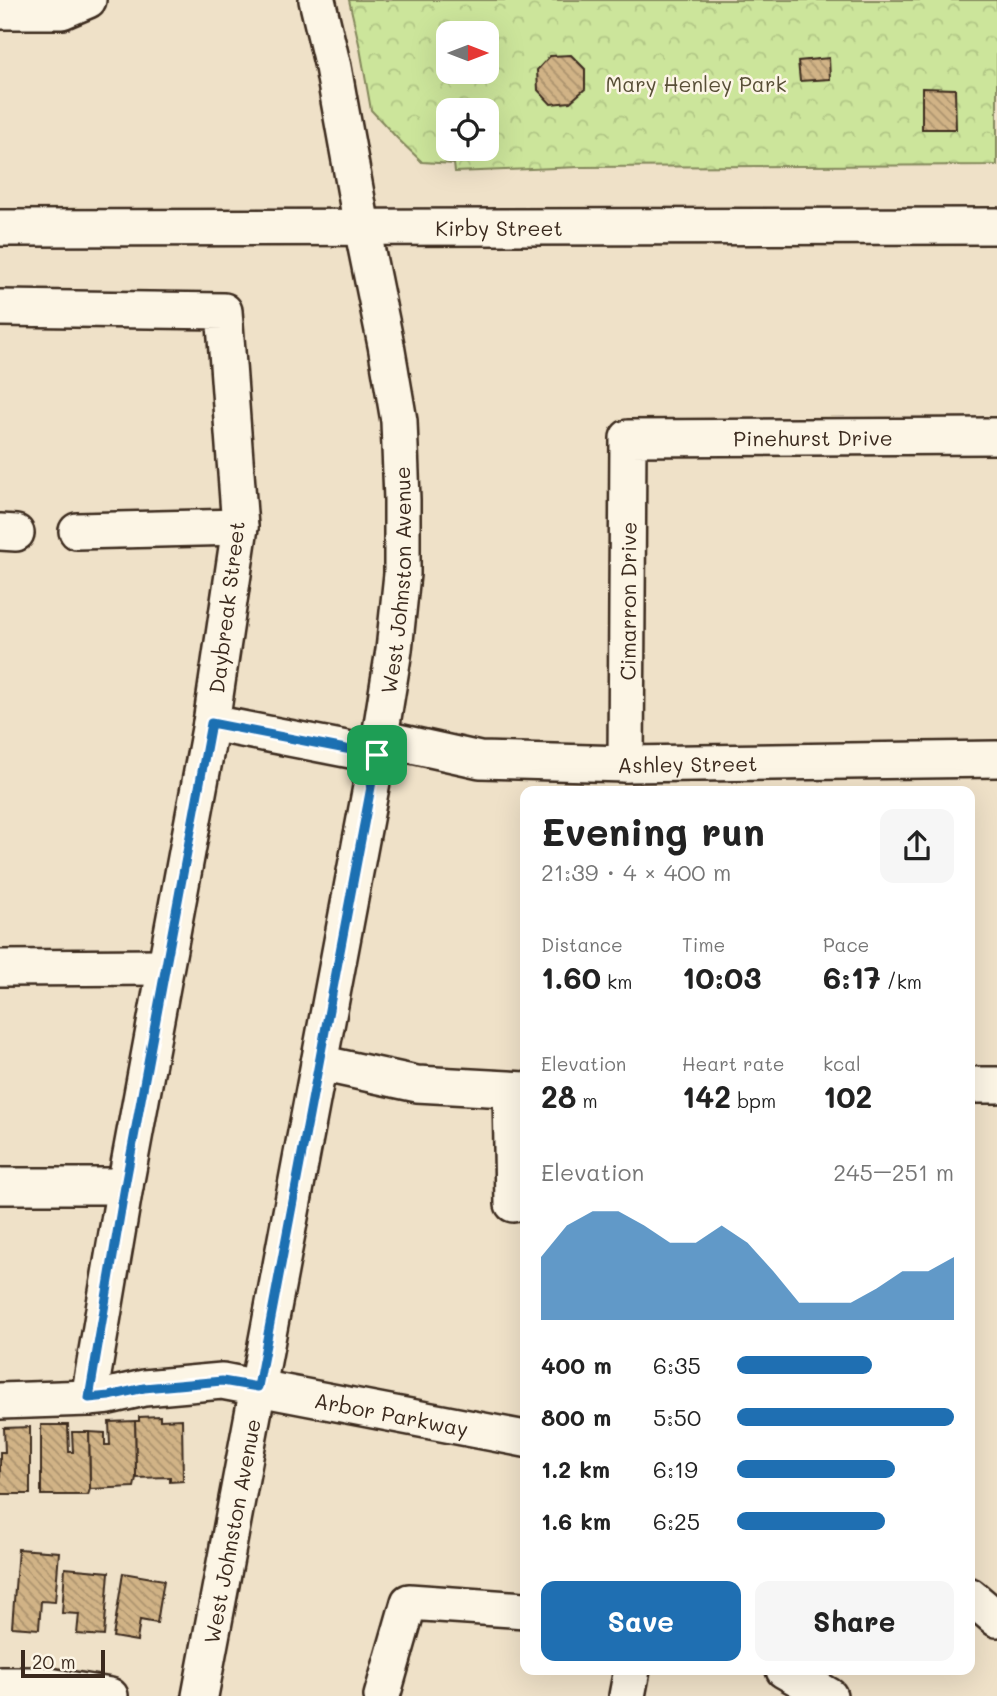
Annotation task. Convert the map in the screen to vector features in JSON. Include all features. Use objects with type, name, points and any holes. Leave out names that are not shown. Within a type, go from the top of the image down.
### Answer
[{"type":"street","points":[[0,11],[62,10],[88,0]]},
{"type":"street","name":"West Johnston Avenue","points":[[200,1696],[378,747],[394,650],[402,574],[399,421],[333,67],[317,0]]},
{"type":"street","name":"Kirby Street","points":[[0,228],[997,226]]},
{"type":"street","name":"Daybreak Street","points":[[0,309],[224,311],[240,527],[211,723],[125,1186],[89,1398]]},
{"type":"street","name":"Pinehurst Drive","points":[[628,438],[997,436]]},
{"type":"street","name":"Cimarron Drive","points":[[626,764],[628,438]]},
{"type":"street","points":[[78,531],[240,527]]},
{"type":"street","name":"Ashley Street","points":[[211,723],[480,760],[626,764],[997,759]]},
{"type":"street","points":[[0,968],[165,967]]},
{"type":"street","points":[[319,1063],[417,1084],[518,1090],[513,1204]]},
{"type":"street","points":[[975,1085],[997,1085]]},
{"type":"street","points":[[0,1186],[125,1186]]},
{"type":"street","name":"Arbor Parkway","points":[[0,1401],[89,1398],[144,1388],[222,1381],[520,1438]]},
{"type":"street","points":[[975,1600],[997,1619]]},
{"type":"street","points":[[382,1696],[410,1602],[520,1610]]},
{"type":"street","points":[[627,1696],[631,1675]]},
{"type":"street","points":[[792,1675],[829,1696]]},
{"type":"street","points":[[0,1685],[43,1685],[110,1696]]},
{"type":"green space","name":"Mary Henley Park","points":[[349,0],[997,0],[997,165],[580,167],[455,172],[454,164],[422,162],[371,110]]},
{"type":"building","points":[[571,55],[585,69],[585,89],[570,102],[551,104],[538,90],[537,70],[550,56]]},
{"type":"building","points":[[829,58],[830,79],[800,81],[798,61]]},
{"type":"building","points":[[922,88],[955,89],[956,129],[922,129]]},
{"type":"building","points":[[160,1416],[160,1420],[182,1419],[183,1481],[170,1482],[170,1477],[136,1478],[135,1421],[139,1421],[139,1417]]},
{"type":"building","points":[[135,1421],[134,1487],[90,1489],[89,1432],[105,1433],[105,1445],[110,1445],[109,1422]]},
{"type":"building","points":[[41,1425],[68,1425],[69,1452],[73,1452],[72,1432],[89,1432],[88,1495],[41,1495]]},
{"type":"building","points":[[30,1427],[30,1494],[0,1494],[0,1452],[5,1452],[4,1428]]},
{"type":"building","points":[[18,1549],[59,1552],[55,1602],[41,1601],[39,1629],[12,1627]]},
{"type":"building","points":[[65,1568],[109,1572],[104,1636],[77,1634],[79,1614],[62,1613]]},
{"type":"building","points":[[123,1573],[164,1580],[157,1623],[140,1620],[137,1641],[113,1637]]},
{"type":"route","points":[[211,723],[377,755],[258,1387],[222,1381],[144,1388],[89,1398],[125,1186],[211,723]]}]
